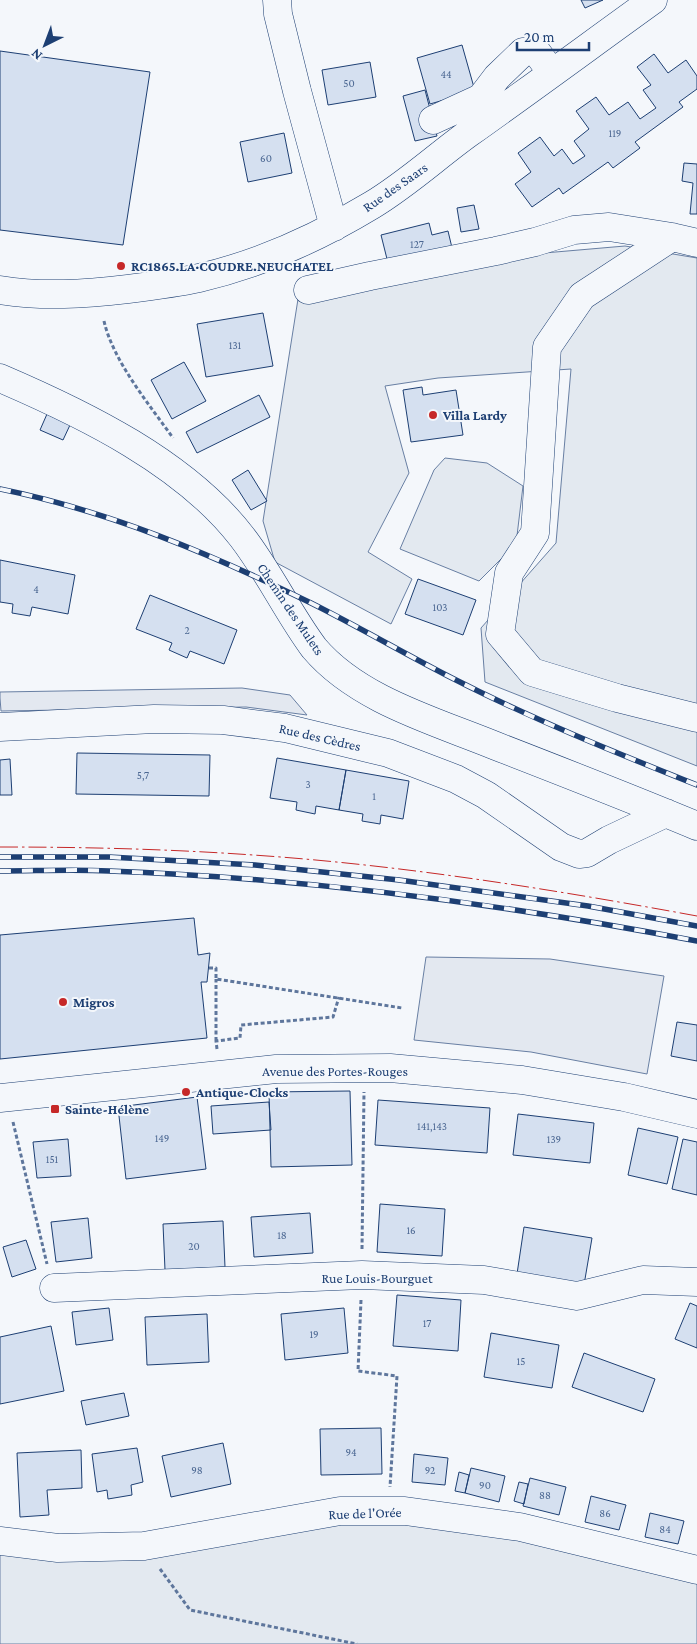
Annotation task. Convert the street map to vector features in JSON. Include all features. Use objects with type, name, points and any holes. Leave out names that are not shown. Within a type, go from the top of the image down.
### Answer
[{"type":"street","points":[[277,0],[278,14],[297,90],[334,227]]},
{"type":"street","name":"Rue des Saars","points":[[0,290],[43,295],[98,293],[169,284],[226,271],[285,250],[334,227],[400,186],[457,142],[653,0]]},
{"type":"street","points":[[433,120],[480,98],[497,77],[523,52],[536,50],[552,73]]},
{"type":"street","points":[[308,290],[496,251],[574,230],[610,227],[685,240]]},
{"type":"street","points":[[685,240],[582,296],[547,348],[535,533],[509,573],[500,634],[532,672],[617,698],[697,718]]},
{"type":"street","name":"Chemin des Mulets","points":[[0,378],[37,394],[118,436],[196,488],[243,538],[314,648],[329,664],[358,686],[409,711],[697,826]]},
{"type":"street","name":"Rue des Cèdres","points":[[0,727],[154,719],[223,720],[285,728],[388,753],[456,779],[486,795],[551,841],[570,852],[588,853],[609,840],[666,813]]},
{"type":"street","points":[[609,840],[616,793]]},
{"type":"street","name":"Avenue des Portes-Rouges","points":[[5,1106],[276,1069],[390,1068],[522,1080],[624,1097],[697,1114]]},
{"type":"street","name":"Rue Louis-Bourguet","points":[[54,1288],[362,1275],[484,1280],[578,1296],[643,1280],[697,1282]]},
{"type":"street","name":"Rue de l'Orée","points":[[0,1541],[58,1548],[144,1546],[340,1511],[406,1511],[520,1527],[697,1570]]},
{"type":"path","points":[[104,321],[108,338],[138,388],[175,441]]},
{"type":"path","points":[[209,968],[216,968],[217,1053]]},
{"type":"path","points":[[216,979],[402,1008]]},
{"type":"path","points":[[216,1041],[240,1038],[241,1025],[333,1017],[339,997]]},
{"type":"path","points":[[5,1106],[54,1288]]},
{"type":"path","points":[[144,1546],[190,1610],[358,1644]]},
{"type":"shaded area","points":[[625,246],[697,258],[697,766],[485,682],[481,628],[556,543],[571,369],[438,378],[385,386],[409,473],[368,552],[412,579],[391,624],[275,562],[263,521],[298,299],[521,255]]},
{"type":"shaded area","points":[[445,458],[487,463],[523,486],[516,544],[479,581],[400,549],[434,470]]},
{"type":"shaded area","points":[[242,688],[290,695],[307,715],[246,707],[1,711],[0,698],[0,692]]},
{"type":"shaded area","points":[[426,957],[550,959],[664,976],[647,1074],[531,1052],[414,1040]]},
{"type":"shaded area","points":[[340,1511],[697,1570],[697,1644],[0,1644],[0,1541],[58,1548]]},
{"type":"building","points":[[581,0],[603,0],[585,8]]},
{"type":"building","points":[[462,45],[475,91],[430,104],[417,58]]},
{"type":"building","points":[[0,51],[150,72],[123,245],[0,230]]},
{"type":"building","points":[[654,54],[668,73],[686,60],[697,76],[697,89],[679,102],[683,107],[635,142],[640,148],[613,168],[608,162],[563,194],[559,188],[532,207],[515,184],[531,172],[518,153],[540,137],[554,156],[562,149],[573,164],[585,156],[574,141],[589,129],[576,111],[596,97],[609,115],[628,102],[640,119],[656,108],[643,90],[651,85],[637,67]]},
{"type":"building","points":[[370,62],[376,97],[328,105],[322,70]]},
{"type":"building","points":[[425,90],[437,136],[415,141],[403,96]]},
{"type":"building","points":[[284,133],[292,173],[248,182],[240,142]]},
{"type":"building","points":[[684,163],[697,164],[697,214],[690,214],[693,183],[682,181]]},
{"type":"building","points":[[474,205],[479,229],[461,232],[457,208]]},
{"type":"building","points":[[429,223],[432,235],[448,231],[453,252],[389,267],[381,235]]},
{"type":"building","points":[[263,313],[273,366],[206,377],[197,324]]},
{"type":"building","points":[[184,362],[206,401],[172,419],[151,380]]},
{"type":"building","name":"Villa Lardy","points":[[422,387],[423,395],[456,390],[463,435],[411,442],[403,390]]},
{"type":"building","points":[[259,395],[270,417],[197,453],[186,432]]},
{"type":"building","points":[[47,414],[70,425],[63,440],[40,430]]},
{"type":"building","points":[[248,470],[267,501],[251,510],[232,480]]},
{"type":"building","points":[[0,560],[75,575],[68,614],[32,607],[30,616],[12,613],[13,604],[0,602]]},
{"type":"building","points":[[418,579],[476,600],[463,635],[405,614]]},
{"type":"building","points":[[150,595],[237,630],[224,664],[190,651],[187,658],[169,650],[172,643],[136,629]]},
{"type":"building","points":[[77,753],[210,755],[209,796],[76,794]]},
{"type":"building","points":[[277,758],[346,770],[339,810],[316,806],[315,814],[296,810],[297,802],[270,798]]},
{"type":"building","points":[[10,759],[12,795],[0,795],[0,760]]},
{"type":"building","points":[[346,770],[409,781],[403,819],[381,815],[380,824],[362,821],[363,814],[339,810]]},
{"type":"building","points":[[194,918],[198,955],[210,953],[207,982],[201,982],[207,1038],[0,1059],[0,935]]},
{"type":"building","points":[[677,1022],[697,1025],[697,1061],[671,1056]]},
{"type":"building","points":[[350,1091],[352,1165],[271,1167],[269,1092]]},
{"type":"building","points":[[197,1097],[206,1169],[126,1179],[118,1107]]},
{"type":"building","points":[[378,1100],[490,1108],[487,1153],[375,1145]]},
{"type":"building","points":[[269,1102],[271,1130],[213,1134],[211,1106]]},
{"type":"building","points":[[518,1114],[594,1123],[590,1163],[513,1155]]},
{"type":"building","points":[[638,1128],[678,1137],[667,1184],[628,1175]]},
{"type":"building","points":[[68,1139],[71,1176],[37,1178],[33,1142]]},
{"type":"building","points":[[683,1139],[697,1142],[697,1195],[672,1189]]},
{"type":"building","points":[[380,1204],[445,1209],[442,1256],[377,1252]]},
{"type":"building","points":[[310,1213],[313,1253],[254,1257],[251,1217]]},
{"type":"building","points":[[88,1218],[92,1258],[56,1262],[51,1222]]},
{"type":"building","points":[[223,1221],[225,1267],[165,1270],[163,1224]]},
{"type":"building","points":[[524,1227],[592,1238],[584,1285],[517,1274]]},
{"type":"building","points":[[26,1240],[36,1269],[12,1277],[3,1247]]},
{"type":"building","points":[[397,1295],[461,1300],[458,1351],[393,1346]]},
{"type":"building","points":[[690,1303],[697,1306],[697,1348],[675,1339]]},
{"type":"building","points":[[109,1308],[113,1340],[76,1345],[72,1312]]},
{"type":"building","points":[[344,1308],[348,1353],[285,1360],[281,1314]]},
{"type":"building","points":[[207,1314],[209,1362],[147,1365],[145,1317]]},
{"type":"building","points":[[51,1326],[64,1391],[0,1404],[0,1337]]},
{"type":"building","points":[[491,1333],[559,1345],[552,1388],[484,1377]]},
{"type":"building","points":[[584,1353],[655,1379],[643,1412],[572,1387]]},
{"type":"building","points":[[124,1393],[129,1416],[86,1425],[81,1401]]},
{"type":"building","points":[[381,1428],[382,1474],[321,1475],[320,1429]]},
{"type":"building","points":[[223,1443],[231,1484],[171,1497],[162,1456]]},
{"type":"building","points":[[137,1448],[143,1482],[131,1485],[132,1495],[108,1499],[107,1490],[97,1492],[92,1454]]},
{"type":"building","points":[[81,1450],[82,1488],[47,1490],[49,1515],[20,1517],[17,1453]]},
{"type":"building","points":[[414,1454],[448,1458],[445,1485],[412,1482]]},
{"type":"building","points":[[471,1468],[505,1476],[499,1502],[465,1493]]},
{"type":"building","points":[[459,1472],[469,1475],[465,1493],[455,1491]]},
{"type":"building","points":[[530,1478],[566,1487],[559,1515],[523,1506]]},
{"type":"building","points":[[519,1482],[528,1484],[524,1504],[514,1501]]},
{"type":"building","points":[[591,1496],[626,1505],[619,1530],[585,1522]]},
{"type":"building","points":[[650,1513],[684,1521],[678,1544],[645,1537]]},
{"type":"railway","points":[[0,489],[81,509],[197,551],[311,603],[452,678],[512,707],[697,785]]},
{"type":"railway","points":[[0,857],[109,857],[255,865],[399,880],[588,906],[697,926]]},
{"type":"railway","points":[[0,871],[68,870],[183,874],[331,886],[478,904],[697,941]]},
{"type":"power","points":[[0,847],[158,850],[309,859],[476,879],[587,896],[697,916]]},
{"type":"place","name":"RC1865.LA·COUDRE.NEUCHATEL","points":[[121,266]]},
{"type":"place","name":"Villa Lardy","points":[[433,415]]},
{"type":"place","name":"Migros","points":[[63,1002]]},
{"type":"place","name":"Antique-Clocks","points":[[186,1092]]},
{"type":"place","name":"Sainte-Hélène","points":[[55,1109]]}]
